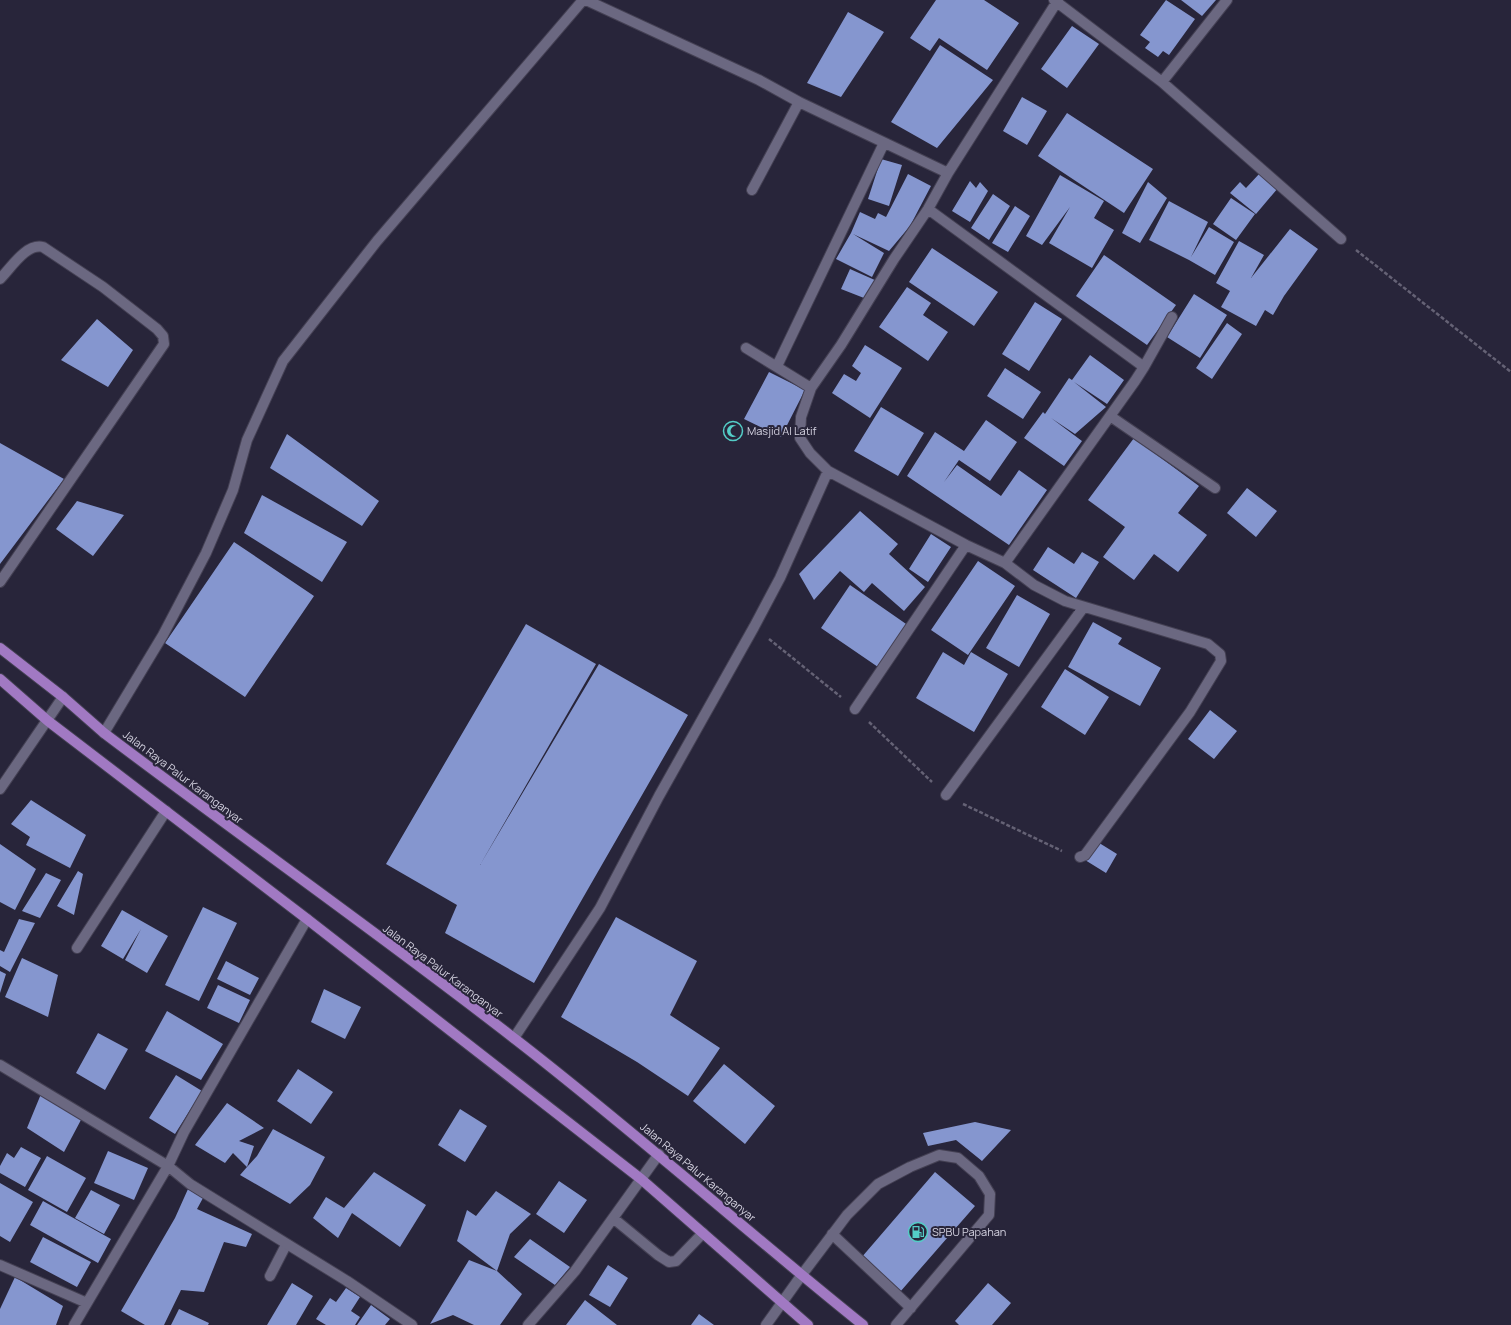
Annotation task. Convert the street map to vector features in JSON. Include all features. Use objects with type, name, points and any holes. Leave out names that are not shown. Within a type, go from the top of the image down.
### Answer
[{"type":"main road","name":"Jalan Raya Palur Karanganyar","points":[[0,648],[63,697],[104,733],[514,1038],[659,1154],[802,1276],[863,1325]]},
{"type":"main road","points":[[0,679],[48,722],[166,811],[641,1179],[808,1325]]},
{"type":"street","points":[[104,733],[163,635],[206,553],[233,490],[248,440],[283,360],[377,241],[582,0]]},
{"type":"street","points":[[586,0],[759,80],[799,102],[948,173]]},
{"type":"street","points":[[1162,82],[1227,0]]},
{"type":"street","points":[[1080,857],[1085,855],[1184,721],[1221,661],[1220,654],[1208,644],[1083,608],[1034,584],[1005,562],[966,545],[828,471],[810,453],[800,438],[801,417],[811,388],[841,345],[894,259],[928,209],[948,173],[1057,1],[1162,82],[1341,239]]},
{"type":"street","points":[[752,190],[799,102]]},
{"type":"street","points":[[777,366],[884,143]]},
{"type":"street","points":[[928,209],[1144,366]]},
{"type":"street","points":[[0,279],[28,250],[36,246],[43,247],[103,287],[157,329],[163,336],[164,344],[0,582]]},
{"type":"street","points":[[1005,562],[1110,416],[1144,366],[1172,317]]},
{"type":"street","points":[[746,348],[811,388]]},
{"type":"street","points":[[1110,416],[1215,488]]},
{"type":"street","points":[[514,1038],[600,908],[659,796],[721,689],[780,578],[828,471]]},
{"type":"street","points":[[855,709],[966,545]]},
{"type":"street","points":[[946,795],[1083,608]]},
{"type":"street","points":[[0,789],[48,722],[63,697]]},
{"type":"street","points":[[77,948],[166,811]]},
{"type":"street","points":[[74,1325],[86,1302],[168,1166],[184,1132],[306,919]]},
{"type":"street","points":[[0,1065],[168,1166],[190,1184],[286,1245],[347,1281],[412,1325]]},
{"type":"street","points":[[528,1325],[575,1271],[659,1154]]},
{"type":"street","points":[[766,1325],[847,1215],[878,1184],[910,1167],[939,1155],[958,1158],[979,1176],[990,1194],[989,1215],[896,1325]]},
{"type":"street","points":[[613,1218],[658,1255],[670,1262],[676,1261],[703,1232]]},
{"type":"street","points":[[832,1234],[911,1308]]},
{"type":"street","points":[[270,1276],[286,1245]]},
{"type":"street","points":[[0,1265],[86,1302]]},
{"type":"path","points":[[1341,239],[1511,372]]},
{"type":"path","points":[[754,627],[855,709],[946,795],[1068,854],[1080,857]]},
{"type":"building","points":[[936,0],[984,0],[1019,23],[987,70],[939,38],[930,51],[910,38]]},
{"type":"building","points":[[1166,0],[1195,19],[1169,55],[1163,51],[1158,57],[1145,48],[1150,42],[1140,35]]},
{"type":"building","points":[[1181,0],[1216,0],[1202,16]]},
{"type":"building","points":[[848,12],[884,32],[841,97],[807,83]]},
{"type":"building","points":[[1072,26],[1099,44],[1067,88],[1041,69]]},
{"type":"building","points":[[940,45],[993,80],[937,148],[891,122]]},
{"type":"building","points":[[1022,97],[1047,111],[1027,145],[1003,131]]},
{"type":"building","points":[[1067,113],[1153,169],[1124,213],[1038,156]]},
{"type":"building","points":[[881,159],[902,165],[889,206],[868,199]]},
{"type":"building","points":[[1260,173],[1278,188],[1256,214],[1230,193],[1240,182],[1246,188]]},
{"type":"building","points":[[908,174],[931,186],[910,226],[889,251],[853,234],[884,253],[872,277],[836,259],[851,233],[860,212],[875,219],[878,213],[886,217]]},
{"type":"building","points":[[1060,175],[1104,201],[1094,218],[1114,230],[1092,268],[1049,243],[1070,207],[1042,245],[1026,236]]},
{"type":"building","points":[[970,181],[976,188],[980,182],[988,191],[970,222],[952,211]]},
{"type":"building","points":[[1148,182],[1167,198],[1140,243],[1122,233]]},
{"type":"building","points":[[993,194],[1010,206],[989,240],[971,228]]},
{"type":"building","points":[[1231,198],[1255,214],[1236,240],[1213,224]]},
{"type":"building","points":[[1169,201],[1208,222],[1191,257],[1209,227],[1234,242],[1215,275],[1149,240]]},
{"type":"building","points":[[1015,206],[1030,216],[1008,252],[992,243]]},
{"type":"building","points":[[1290,229],[1318,249],[1284,296],[1273,315],[1265,310],[1256,326],[1221,307],[1230,291],[1216,283],[1239,241],[1264,255],[1251,278]]},
{"type":"building","points":[[932,248],[998,292],[974,326],[909,282]]},
{"type":"building","points":[[1104,255],[1176,305],[1147,345],[1076,296]]},
{"type":"building","points":[[850,269],[877,281],[864,298],[841,289]]},
{"type":"building","points":[[907,287],[931,303],[923,315],[948,332],[928,361],[879,327]]},
{"type":"building","points":[[1194,294],[1227,315],[1200,358],[1167,337]]},
{"type":"building","points":[[1035,302],[1062,319],[1029,371],[1002,354]]},
{"type":"building","points":[[97,319],[133,350],[108,387],[61,360]]},
{"type":"building","points":[[1227,323],[1242,334],[1212,379],[1196,368]]},
{"type":"building","points":[[865,345],[902,368],[870,418],[832,393],[844,374],[856,381],[861,373],[852,366]]},
{"type":"building","points":[[1090,355],[1124,380],[1107,404],[1074,382],[1106,407],[1075,434],[1051,418],[1082,441],[1064,466],[1024,438],[1043,412],[1045,414],[1069,378],[1072,380]]},
{"type":"building","points":[[1005,368],[1041,392],[1023,419],[987,396]]},
{"type":"building","points":[[769,372],[805,390],[781,437],[744,419]]},
{"type":"building","points":[[881,407],[924,433],[898,476],[854,451]]},
{"type":"building","points":[[986,420],[1017,442],[990,481],[959,460],[944,482],[957,465],[1001,496],[1019,470],[1047,490],[1009,545],[907,476],[935,432],[964,451]]},
{"type":"building","points":[[287,434],[379,501],[362,526],[270,468]]},
{"type":"building","points":[[1134,438],[1199,486],[1178,513],[1207,535],[1178,572],[1154,554],[1134,580],[1103,557],[1125,527],[1088,500]]},
{"type":"building","points":[[0,443],[64,479],[0,564]]},
{"type":"building","points":[[1247,488],[1277,511],[1256,537],[1227,513]]},
{"type":"building","points":[[262,495],[347,542],[322,582],[244,533]]},
{"type":"building","points":[[77,501],[124,515],[93,556],[56,529]]},
{"type":"building","points":[[860,511],[898,544],[889,554],[925,587],[904,611],[872,583],[864,592],[840,571],[814,600],[799,574]]},
{"type":"building","points":[[931,534],[951,547],[928,582],[909,569]]},
{"type":"building","points":[[234,542],[314,596],[245,697],[165,643]]},
{"type":"building","points":[[1048,547],[1074,564],[1082,552],[1099,562],[1076,598],[1033,570]]},
{"type":"building","points":[[978,561],[1015,586],[968,655],[931,630]]},
{"type":"building","points":[[850,585],[909,626],[878,667],[821,628]]},
{"type":"building","points":[[1017,595],[1050,614],[1019,667],[986,648]]},
{"type":"building","points":[[1093,622],[1122,638],[1118,644],[1161,668],[1140,706],[1068,667]]},
{"type":"building","points":[[526,624],[596,664],[480,865],[599,664],[688,715],[534,983],[445,933],[457,905],[386,864]]},
{"type":"building","points":[[943,652],[964,665],[971,652],[1008,674],[974,732],[916,698]]},
{"type":"building","points":[[1065,669],[1109,697],[1085,735],[1041,707]]},
{"type":"building","points":[[1210,710],[1237,731],[1214,759],[1188,739]]},
{"type":"building","points":[[31,800],[86,835],[70,868],[26,845],[30,837],[11,824]]},
{"type":"building","points":[[1096,841],[1117,854],[1106,873],[1085,860]]},
{"type":"building","points":[[0,844],[36,869],[15,910],[0,902]]},
{"type":"building","points":[[78,871],[83,874],[74,915],[57,906]]},
{"type":"building","points":[[46,873],[61,880],[40,918],[22,911]]},
{"type":"building","points":[[203,907],[237,923],[199,1001],[165,985]]},
{"type":"building","points":[[122,910],[168,936],[147,973],[125,960],[141,929],[123,959],[101,946]]},
{"type":"building","points":[[616,917],[697,961],[670,1015],[720,1048],[688,1096],[637,1062],[561,1017]]},
{"type":"building","points":[[19,919],[35,923],[10,972],[0,966],[0,950],[4,952]]},
{"type":"building","points":[[22,958],[58,975],[48,1017],[5,997]]},
{"type":"building","points":[[226,961],[259,978],[250,995],[217,979]]},
{"type":"building","points":[[0,971],[6,974],[0,993]]},
{"type":"building","points":[[218,985],[250,1000],[239,1023],[207,1008]]},
{"type":"building","points":[[324,989],[361,1007],[345,1039],[311,1022]]},
{"type":"building","points":[[167,1011],[223,1044],[201,1080],[145,1051]]},
{"type":"building","points":[[98,1033],[128,1049],[105,1090],[76,1073]]},
{"type":"building","points":[[724,1064],[775,1106],[745,1144],[693,1101]]},
{"type":"building","points":[[298,1069],[333,1092],[311,1124],[277,1101]]},
{"type":"building","points":[[176,1075],[202,1091],[175,1134],[149,1118]]},
{"type":"building","points":[[41,1094],[82,1118],[64,1152],[27,1128]]},
{"type":"building","points":[[227,1103],[264,1128],[239,1141],[254,1146],[247,1167],[233,1153],[225,1163],[195,1145]]},
{"type":"building","points":[[460,1109],[487,1126],[465,1162],[438,1145]]},
{"type":"building","points":[[975,1122],[1011,1130],[982,1161],[956,1140],[928,1146],[923,1133]]},
{"type":"building","points":[[273,1129],[325,1157],[310,1185],[290,1204],[240,1175],[257,1156]]},
{"type":"building","points":[[21,1147],[41,1158],[25,1187],[0,1173],[0,1166],[7,1153],[14,1158]]},
{"type":"building","points":[[108,1151],[148,1168],[134,1200],[94,1183]]},
{"type":"building","points":[[47,1156],[86,1178],[67,1212],[28,1190]]},
{"type":"building","points":[[374,1172],[426,1205],[400,1247],[352,1213],[338,1238],[313,1218],[326,1197],[344,1208]]},
{"type":"building","name":"SPBU Papahan","points":[[935,1172],[975,1206],[900,1292],[861,1258]]},
{"type":"building","points":[[559,1181],[587,1200],[564,1233],[536,1214]]},
{"type":"building","points":[[0,1183],[33,1202],[10,1242],[0,1236]]},
{"type":"building","points":[[188,1189],[203,1198],[197,1209],[252,1234],[246,1247],[224,1242],[204,1292],[181,1290],[164,1325],[145,1325],[121,1311],[175,1218]]},
{"type":"building","points":[[91,1190],[120,1205],[104,1234],[75,1218]]},
{"type":"building","points":[[496,1191],[531,1214],[510,1234],[497,1271],[457,1241],[467,1210],[476,1216]]},
{"type":"building","points":[[43,1201],[111,1239],[98,1263],[30,1225]]},
{"type":"building","points":[[43,1237],[91,1262],[77,1287],[30,1262]]},
{"type":"building","points":[[530,1239],[570,1267],[555,1285],[514,1257]]},
{"type":"building","points":[[469,1260],[497,1271],[522,1294],[500,1325],[474,1325],[453,1315],[430,1324]]},
{"type":"building","points":[[608,1265],[628,1278],[610,1307],[589,1295]]},
{"type":"building","points":[[15,1277],[63,1306],[56,1325],[0,1325],[0,1309]]},
{"type":"building","points":[[292,1283],[313,1296],[296,1325],[267,1325]]},
{"type":"building","points":[[988,1283],[1011,1303],[992,1325],[959,1325],[955,1321]]},
{"type":"building","points":[[346,1288],[360,1297],[351,1311],[360,1317],[355,1325],[326,1325],[316,1319],[330,1298],[336,1302]]},
{"type":"building","points":[[585,1300],[617,1325],[566,1325]]},
{"type":"building","points":[[371,1305],[390,1319],[385,1325],[357,1325]]},
{"type":"building","points":[[179,1309],[209,1323],[208,1325],[171,1325]]},
{"type":"building","points":[[699,1314],[714,1325],[691,1325]]},
{"type":"place","name":"Masjid Al Latif","points":[[733,431]]},
{"type":"place","name":"SPBU Papahan","points":[[918,1232]]}]
